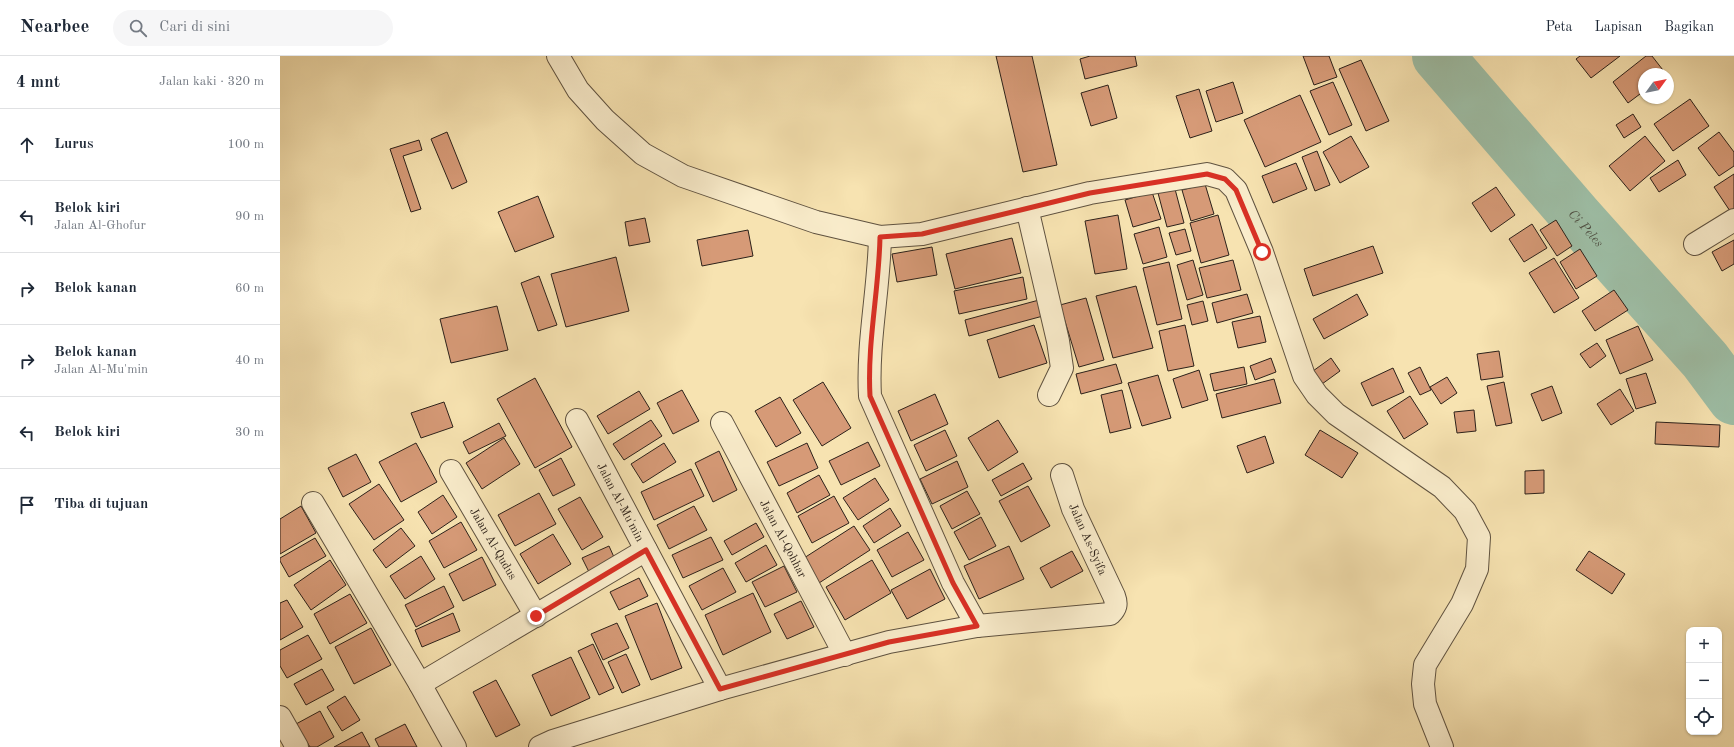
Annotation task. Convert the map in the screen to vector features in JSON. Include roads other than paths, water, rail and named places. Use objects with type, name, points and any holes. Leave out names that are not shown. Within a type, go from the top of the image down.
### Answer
[{"type":"street","points":[[558,56],[578,90],[605,120],[643,154],[683,176],[816,222],[880,237],[922,234],[1090,193],[1207,174],[1225,179],[1236,190],[1262,252],[1304,376],[1317,396],[1336,414],[1442,487],[1465,511],[1479,537],[1477,569],[1462,604],[1426,665],[1423,684],[1425,704],[1442,747]]},
{"type":"street","points":[[1027,208],[1058,341],[1062,368],[1049,395]]},
{"type":"street","points":[[1694,244],[1734,220]]},
{"type":"street","points":[[540,747],[553,741],[720,689],[889,642],[977,626],[953,583],[870,396],[868,377],[880,237]]},
{"type":"street","name":"Jalan Al-Mu'min","points":[[577,420],[720,689]]},
{"type":"street","name":"Jalan Al-Qohhar","points":[[722,423],[845,655]]},
{"type":"street","name":"Jalan Al-Qudus","points":[[451,471],[536,616]]},
{"type":"street","name":"Jalan As-Syifa","points":[[977,626],[1110,614],[1114,610],[1116,604],[1073,509],[1062,475]]},
{"type":"street","points":[[313,503],[420,684],[455,747]]},
{"type":"street","points":[[420,684],[646,550]]},
{"type":"street","points":[[280,718],[298,747]]},
{"type":"waterway","name":"Ci Peles","points":[[1438,56],[1577,217],[1705,360],[1734,399]]}]
